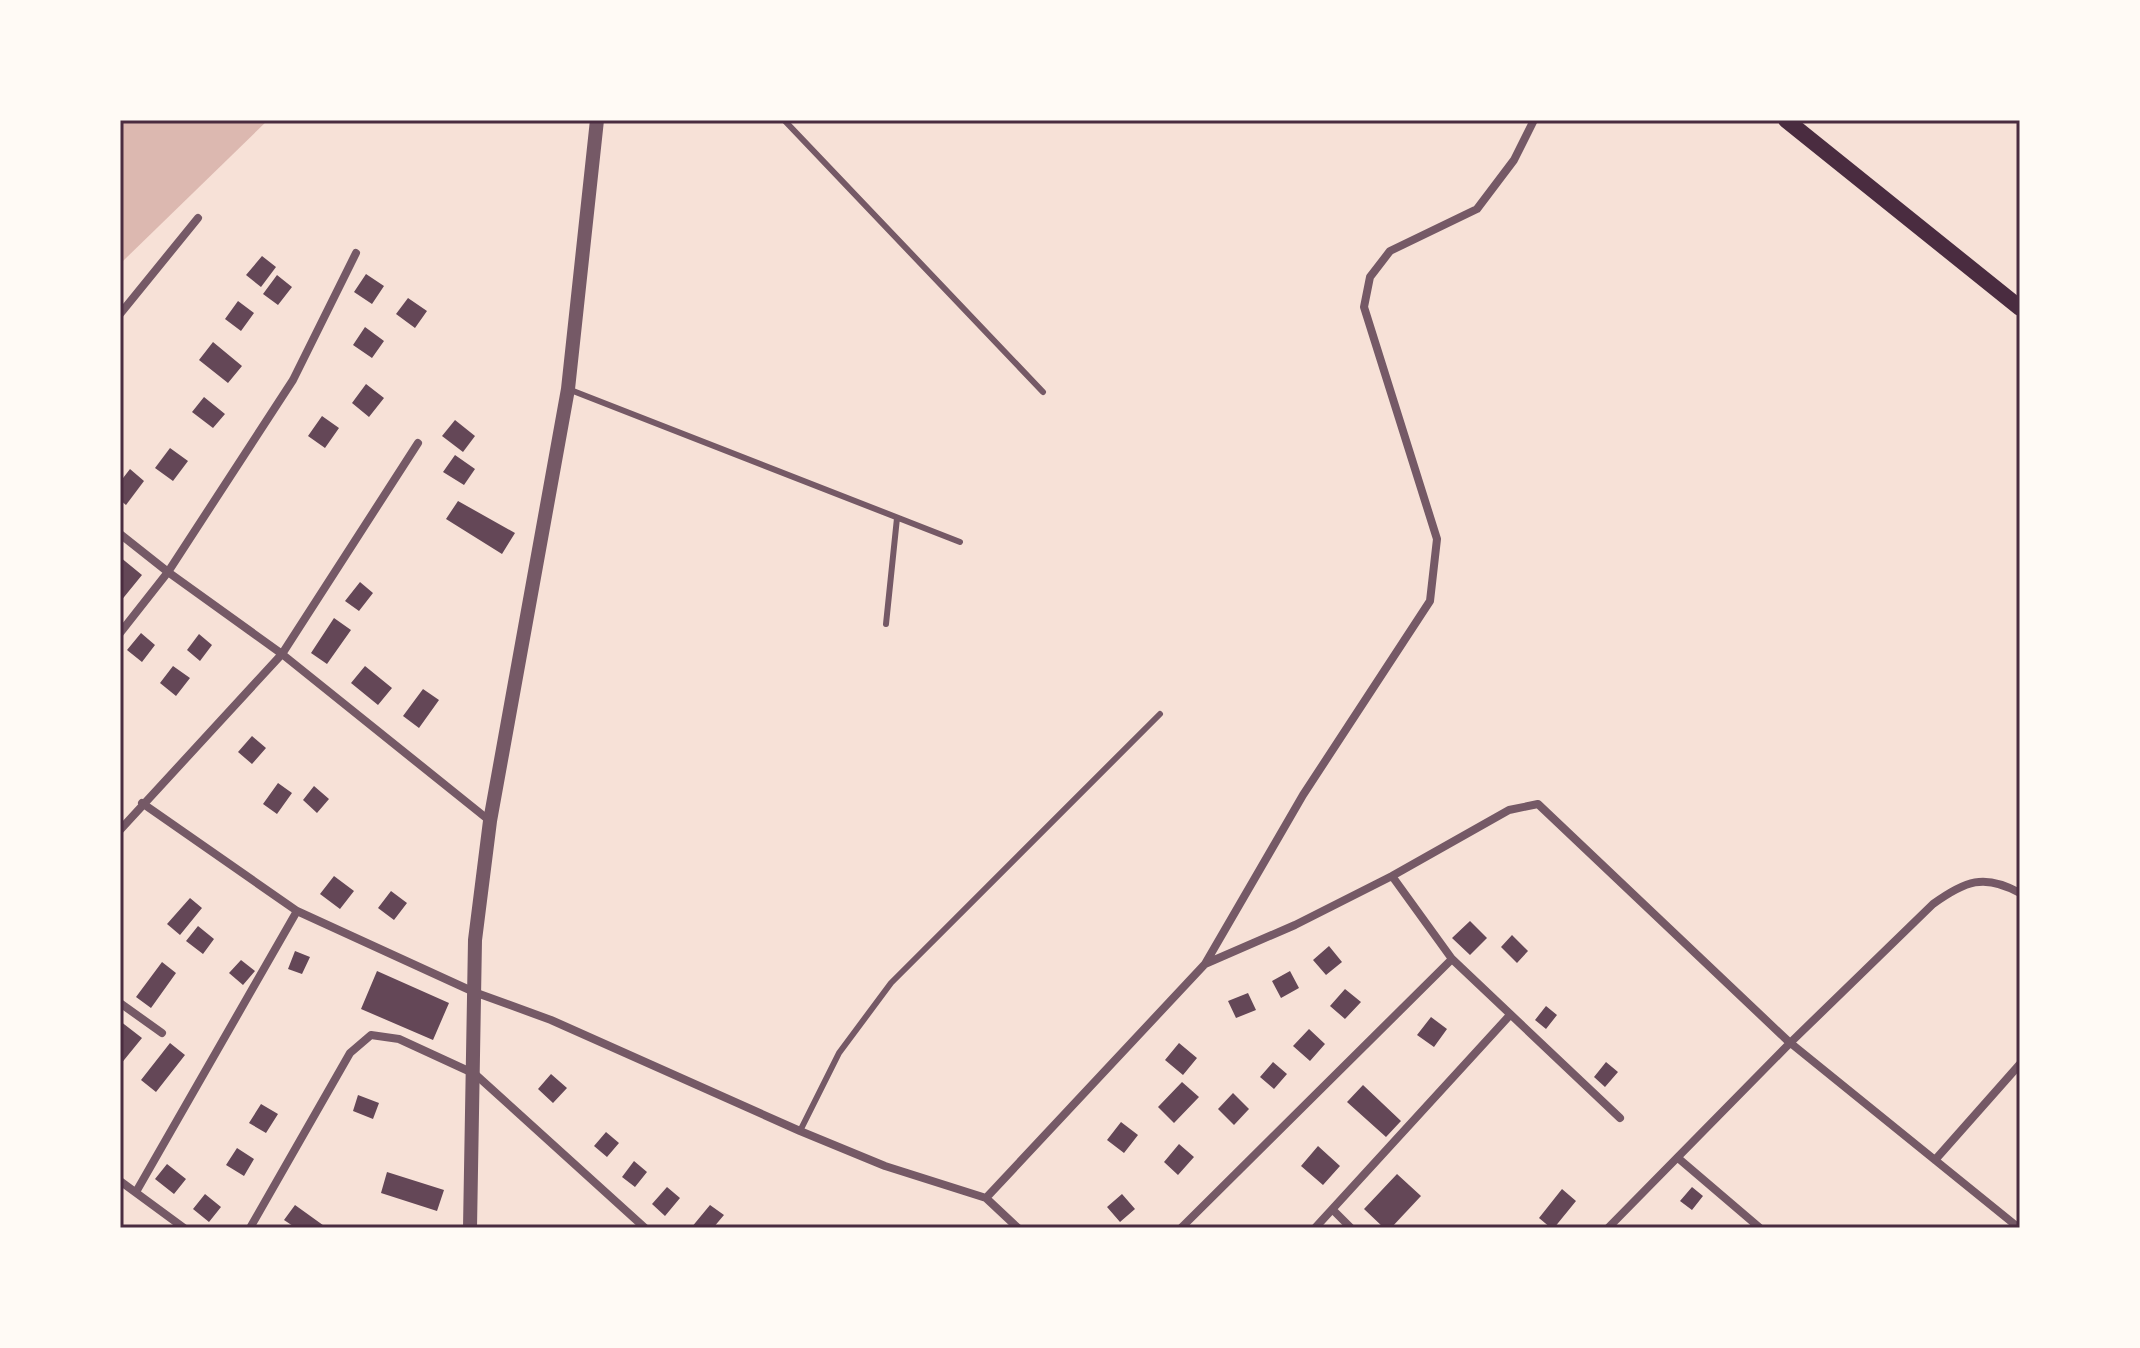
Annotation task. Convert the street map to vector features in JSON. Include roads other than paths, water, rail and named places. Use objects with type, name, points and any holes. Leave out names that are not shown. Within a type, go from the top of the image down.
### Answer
[{"type":"main road","points":[[1786,120],[2020,308]]},
{"type":"street","points":[[470,1228],[475,940],[490,821],[568,389],[597,120]]},
{"type":"street","points":[[986,1198],[1205,964],[1303,795],[1430,601],[1437,539],[1364,307],[1370,277],[1390,251],[1477,209],[1514,160],[1534,120]]},
{"type":"street","points":[[120,314],[198,218]]},
{"type":"street","points":[[120,633],[168,572],[293,380],[356,253]]},
{"type":"street","points":[[120,830],[282,654],[418,443]]},
{"type":"street","points":[[120,534],[282,654],[490,821]]},
{"type":"street","points":[[142,803],[297,911],[474,992],[551,1020],[800,1131],[885,1166],[986,1198],[1018,1228]]},
{"type":"street","points":[[1205,964],[1295,925],[1392,876],[1509,810],[1538,804],[1790,1043],[2019,1228]]},
{"type":"street","points":[[1392,876],[1452,959],[1620,1118]]},
{"type":"street","points":[[1608,1228],[1790,1043],[1933,904],[1957,887],[1979,880],[2002,883],[2020,893]]},
{"type":"street","points":[[136,1192],[297,911]]},
{"type":"street","points":[[1181,1228],[1452,959]]},
{"type":"street","points":[[120,1003],[162,1033]]},
{"type":"street","points":[[1315,1228],[1510,1015]]},
{"type":"street","points":[[250,1228],[350,1053],[371,1035],[399,1039],[475,1074],[645,1228]]},
{"type":"street","points":[[1935,1160],[2020,1064]]},
{"type":"street","points":[[1678,1158],[1760,1228]]},
{"type":"street","points":[[120,1181],[184,1228]]},
{"type":"street","points":[[1333,1210],[1351,1228]]},
{"type":"lane","points":[[784,120],[1043,392]]},
{"type":"lane","points":[[568,389],[960,542]]},
{"type":"lane","points":[[886,624],[897,518]]},
{"type":"lane","points":[[800,1131],[839,1053],[891,983],[1160,714]]}]
